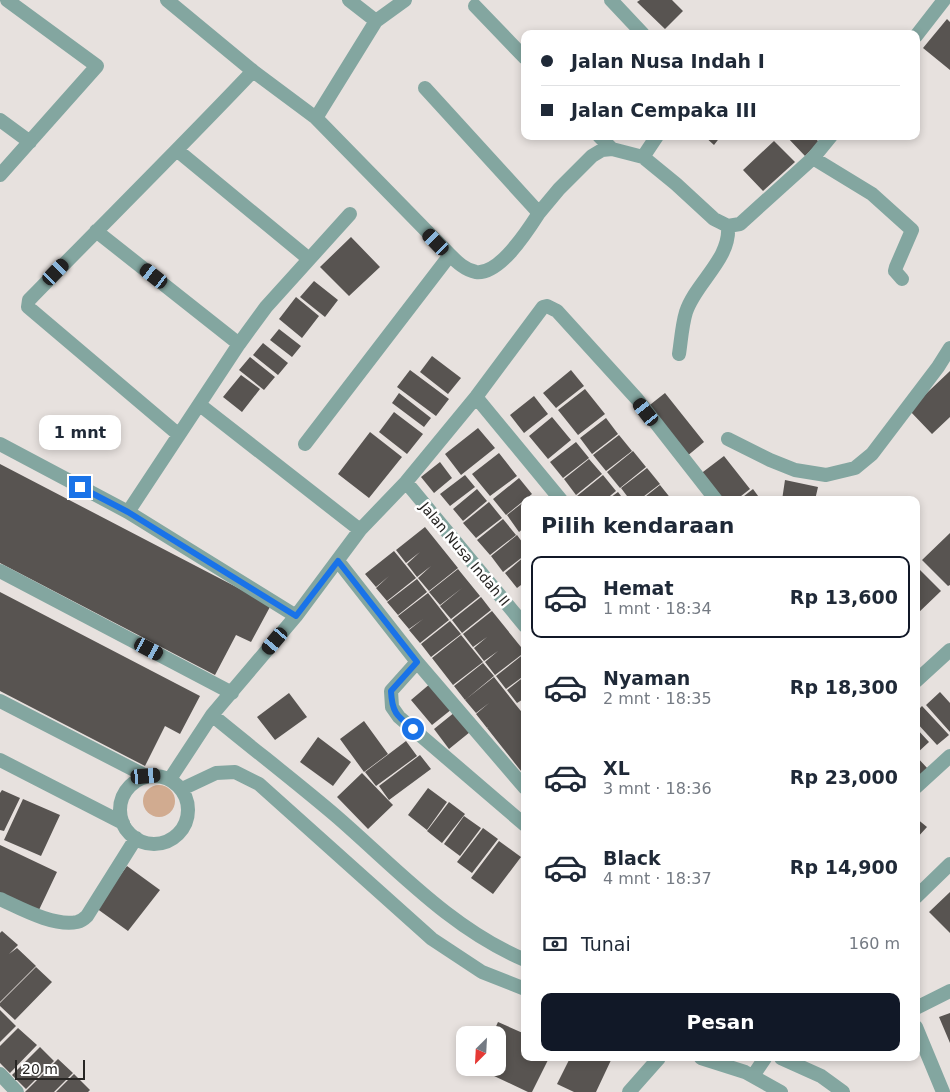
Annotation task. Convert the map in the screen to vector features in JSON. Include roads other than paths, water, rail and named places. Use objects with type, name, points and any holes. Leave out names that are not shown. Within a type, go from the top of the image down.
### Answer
[{"type":"street","points":[[0,175],[97,66],[7,0]]},
{"type":"street","points":[[167,0],[252,72],[316,118],[450,255],[464,268],[475,272],[483,272],[511,252],[558,189],[592,156],[602,150],[612,149],[644,157],[714,219],[728,226],[740,224],[813,158],[828,140]]},
{"type":"street","points":[[349,0],[376,21]]},
{"type":"street","points":[[316,118],[376,21],[405,0]]},
{"type":"street","points":[[611,0],[639,30]]},
{"type":"street","points":[[920,30],[939,1]]},
{"type":"street","points":[[475,6],[521,54]]},
{"type":"street","points":[[179,435],[28,307],[29,300],[178,151],[252,72]]},
{"type":"street","points":[[425,88],[539,213]]},
{"type":"street","points":[[0,120],[30,142]]},
{"type":"street","points":[[604,140],[612,149]]},
{"type":"street","points":[[644,157],[655,140]]},
{"type":"street","points":[[178,151],[309,259]]},
{"type":"street","points":[[813,158],[872,194],[912,230],[895,271],[902,279]]},
{"type":"street","points":[[128,512],[239,344],[266,307],[350,214]]},
{"type":"street","points":[[679,354],[686,312],[701,284],[720,258],[727,242],[728,226]]},
{"type":"street","points":[[96,231],[239,344]]},
{"type":"street","points":[[304,444],[450,255]]},
{"type":"street","points":[[170,779],[212,715],[296,616],[360,530],[406,482],[476,398],[543,307],[551,307],[557,311],[636,399],[713,496]]},
{"type":"street","points":[[728,439],[795,470],[826,475],[855,468],[872,454],[938,367],[950,348]]},
{"type":"street","points":[[476,398],[558,496]]},
{"type":"street","points":[[200,405],[360,530]]},
{"type":"street","points":[[0,444],[128,512],[296,616]]},
{"type":"street","name":"Jalan Nusa Indah II","points":[[406,482],[521,621]]},
{"type":"street","points":[[338,561],[417,662],[521,783]]},
{"type":"street","points":[[0,571],[232,693]]},
{"type":"street","points":[[920,677],[950,650]]},
{"type":"street","points":[[417,662],[391,691],[392,707],[399,717],[521,822]]},
{"type":"street","points":[[0,701],[146,776]]},
{"type":"street","points":[[212,715],[334,815],[440,908],[468,930],[501,950],[521,958]]},
{"type":"street","points":[[920,783],[950,756]]},
{"type":"street","points":[[0,760],[123,823]]},
{"type":"street","points":[[182,789],[216,773],[235,772],[259,784],[432,939],[482,972],[521,987]]},
{"type":"street","points":[[158,775],[170,779],[182,789],[186,797],[189,807],[188,816],[185,825],[172,840],[162,843],[143,842],[131,835],[123,823],[120,812],[121,800],[126,789],[135,781],[146,776],[158,775]]},
{"type":"street","points":[[0,899],[51,919],[67,923],[79,922],[87,916],[136,838]]},
{"type":"street","points":[[920,894],[950,864]]},
{"type":"street","points":[[920,1006],[950,991]]},
{"type":"street","points":[[920,1037],[943,1092]]},
{"type":"street","points":[[629,1092],[656,1061]]},
{"type":"street","points":[[710,1061],[753,1076],[781,1092]]},
{"type":"street","points":[[753,1076],[763,1061]]},
{"type":"street","points":[[788,1061],[821,1076],[843,1092]]},
{"type":"street","points":[[0,1074],[17,1092]]}]
